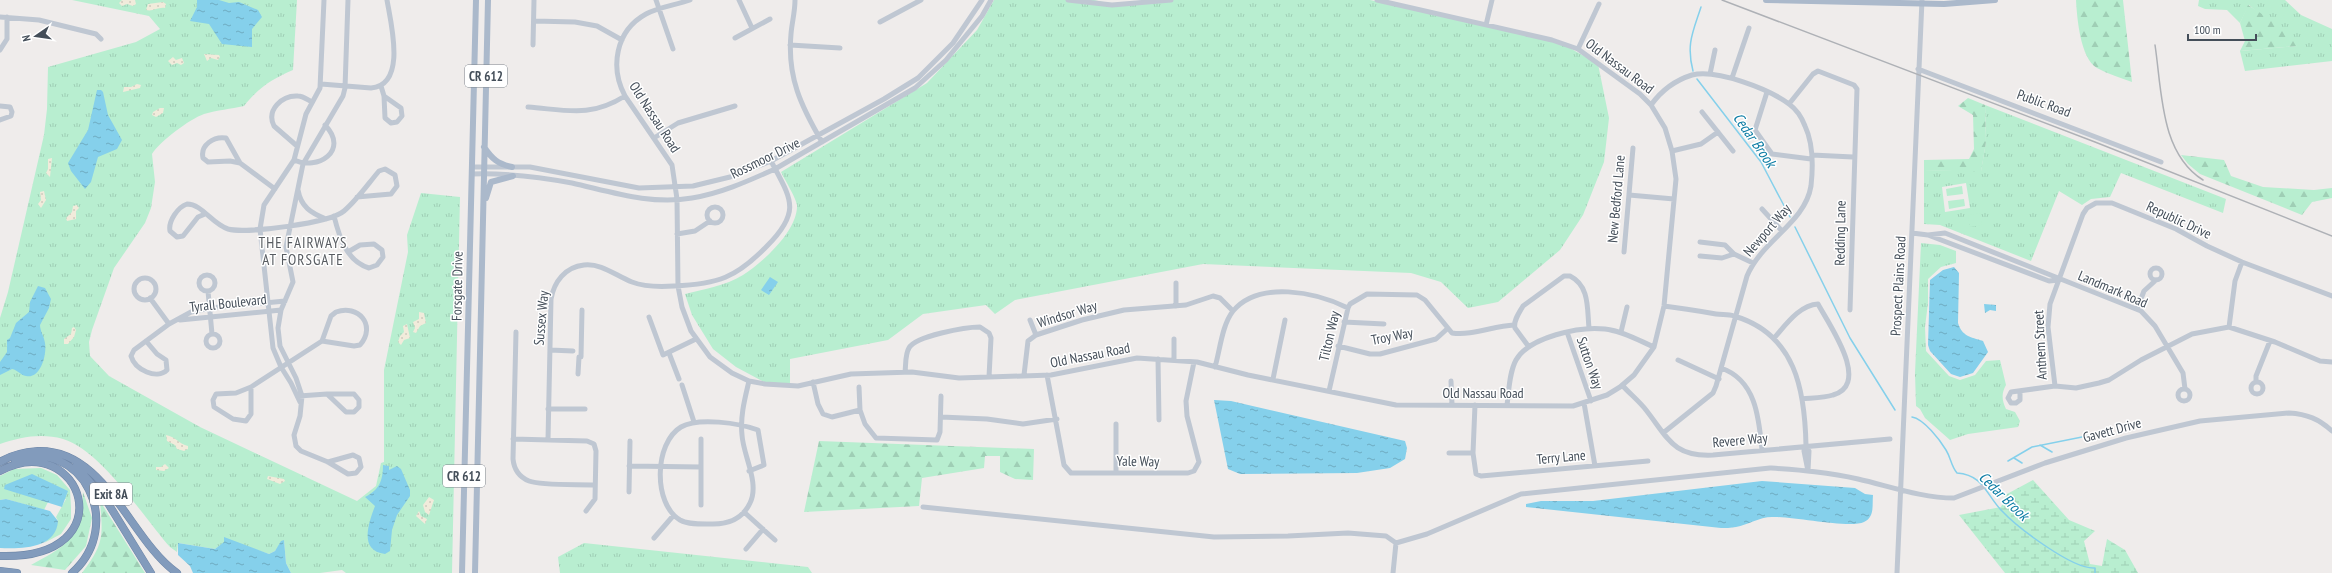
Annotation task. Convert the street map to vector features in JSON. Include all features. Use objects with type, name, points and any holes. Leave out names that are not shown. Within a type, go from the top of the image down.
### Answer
[{"type":"highway","name":"Exit 8A","points":[[22,453],[53,452],[80,463],[105,487],[158,556],[177,573]]},
{"type":"highway","points":[[0,462],[22,453],[52,454],[68,462],[84,474],[106,500],[151,573]]},
{"type":"highway","points":[[0,468],[17,460],[42,458],[66,466],[85,482],[96,508],[97,526],[93,545],[81,566],[72,573]]},
{"type":"highway","points":[[0,471],[26,463],[42,464],[56,468],[64,473],[74,485],[80,509],[74,528],[61,543],[37,554],[0,556]]},
{"type":"highway","points":[[0,571],[17,573]]},
{"type":"main road","name":"Forsgate Drive","points":[[462,573],[476,0]]},
{"type":"main road","name":"Forsgate Drive","points":[[475,573],[488,0]]},
{"type":"main road","points":[[488,24],[492,0]]},
{"type":"main road","points":[[1766,0],[1922,2],[1995,0]]},
{"type":"main road","points":[[484,147],[493,160],[502,165],[512,167]]},
{"type":"main road","points":[[483,212],[491,182],[498,178],[513,176]]},
{"type":"street","points":[[300,396],[281,367],[273,348],[260,229],[264,205],[294,160],[296,146],[306,114],[320,84],[324,0]]},
{"type":"street","points":[[328,462],[353,455],[359,458],[361,468],[356,473],[348,474],[328,462],[301,451],[296,446],[294,435],[300,404],[300,396],[296,378],[279,342],[278,328],[281,310],[293,282],[286,247],[303,164],[343,96],[345,88],[348,0]]},
{"type":"street","points":[[320,84],[345,88],[381,86],[391,74],[393,65],[393,47],[387,0]]},
{"type":"street","points":[[533,45],[534,0]]},
{"type":"street","points":[[656,0],[673,49]]},
{"type":"street","name":"Old Nassau Road","points":[[690,0],[646,14],[638,20],[622,40],[618,50],[616,68],[620,87],[625,96],[672,165],[677,199],[678,286],[682,307],[696,340],[710,357],[726,369],[750,381],[765,384],[798,386],[851,374],[905,372],[959,378],[1047,375],[1076,372],[1121,360],[1137,358],[1194,362],[1396,405],[1573,406],[1607,395],[1634,375],[1654,347],[1664,306],[1676,179],[1672,150],[1666,128],[1651,105],[1640,94],[1578,49],[1552,40],[1396,2],[1377,0]]},
{"type":"street","points":[[739,0],[752,28]]},
{"type":"street","points":[[795,0],[790,45],[794,84],[800,102],[822,142]]},
{"type":"street","points":[[880,22],[921,0]]},
{"type":"street","name":"Rossmoor Drive","points":[[472,170],[530,167],[639,188],[676,188],[718,181],[771,161],[884,99],[918,78],[952,43],[982,0]]},
{"type":"street","name":"Rossmoor Drive","points":[[484,170],[513,176],[559,181],[638,198],[677,199],[721,191],[752,181],[915,88],[946,60],[982,16],[991,0]]},
{"type":"street","points":[[1068,0],[1099,2],[1171,0]]},
{"type":"street","points":[[1486,25],[1492,0]]},
{"type":"street","name":"Prospect Plains Road","points":[[1897,573],[1922,2]]},
{"type":"street","points":[[1578,49],[1599,4]]},
{"type":"street","points":[[0,17],[39,20],[96,34],[100,39]]},
{"type":"street","points":[[0,50],[7,39],[7,17]]},
{"type":"street","points":[[735,38],[770,19]]},
{"type":"street","points":[[534,21],[575,22],[597,26],[622,40]]},
{"type":"street","points":[[1732,78],[1749,28]]},
{"type":"street","points":[[790,45],[840,48]]},
{"type":"street","points":[[1710,74],[1715,50]]},
{"type":"street","name":"Public Road","points":[[1918,69],[2161,162]]},
{"type":"street","name":"Redding Lane","points":[[1789,104],[1813,74],[1818,71],[1854,85],[1857,95],[1853,157],[1850,310]]},
{"type":"street","name":"Newport Way","points":[[1651,105],[1658,95],[1683,78],[1693,75],[1710,74],[1732,78],[1767,92],[1789,104],[1805,126],[1811,157],[1811,185],[1808,197],[1796,218],[1764,248],[1752,263],[1735,316],[1719,379],[1713,393],[1663,433]]},
{"type":"street","points":[[381,86],[384,96],[385,118],[391,123],[397,122],[402,118],[402,110],[384,96]]},
{"type":"street","points":[[1767,92],[1755,130],[1772,154],[1811,157],[1853,157]]},
{"type":"street","points":[[528,107],[596,111],[611,105],[625,96]]},
{"type":"street","points":[[296,146],[274,126],[272,113],[276,104],[292,97],[302,97],[312,102]]},
{"type":"street","points":[[0,106],[10,107],[12,112],[11,116],[0,120]]},
{"type":"street","points":[[654,138],[678,123],[735,106]]},
{"type":"street","points":[[1702,112],[1733,151]]},
{"type":"street","points":[[294,160],[303,164],[322,160],[333,151],[334,138],[325,125]]},
{"type":"street","points":[[1672,150],[1701,144],[1718,132]]},
{"type":"street","points":[[240,163],[230,161],[208,162],[203,158],[202,150],[204,145],[219,138],[226,138],[240,163],[275,189]]},
{"type":"street","name":"New Bedford Lane","points":[[1624,252],[1632,148]]},
{"type":"street","name":"Sussex Way","points":[[548,440],[553,290],[563,275],[574,267],[586,265],[596,266],[633,282],[662,286],[709,283],[727,278],[742,269],[780,233],[786,224],[790,205],[788,193],[771,161]]},
{"type":"street","points":[[205,214],[198,217],[183,236],[177,237],[170,231],[169,225],[183,205],[195,205],[226,229],[236,230],[290,226],[326,219],[344,211],[379,172],[385,170],[395,174],[397,186],[391,194],[357,197]]},
{"type":"street","points":[[559,181],[562,173]]},
{"type":"street","points":[[298,187],[302,203],[308,210],[326,219]]},
{"type":"street","points":[[638,198],[639,188]]},
{"type":"street","points":[[1629,195],[1674,199]]},
{"type":"street","name":"Republic Drive","points":[[2058,280],[2085,210],[2092,204],[2102,202],[2176,229],[2207,246],[2242,262],[2332,296]]},
{"type":"street","points":[[1762,210],[1782,231]]},
{"type":"street","points":[[334,216],[339,234],[348,252],[369,268],[377,266],[383,257],[382,250],[374,244],[360,245],[348,252]]},
{"type":"street","points":[[677,234],[695,231],[710,221]]},
{"type":"street","name":"Landmark Road","points":[[1912,233],[1928,235],[1945,233],[2058,280],[2137,309],[2148,317],[2167,346],[2183,373],[2185,389]]},
{"type":"street","points":[[1700,242],[1726,245],[1734,254],[1752,263]]},
{"type":"street","points":[[1700,256],[1722,258],[1734,254]]},
{"type":"street","points":[[2229,328],[2235,281],[2242,262]]},
{"type":"street","points":[[1529,348],[1518,334],[1514,325],[1523,306],[1558,279],[1570,276],[1582,284],[1586,294],[1589,328]]},
{"type":"street","points":[[146,278],[153,283],[155,291],[150,298],[143,300],[136,295],[134,287],[138,280],[146,278]]},
{"type":"street","name":"Anthem Street","points":[[2055,386],[2048,316],[2050,304],[2058,280]]},
{"type":"street","points":[[2137,309],[2144,291],[2156,280]]},
{"type":"street","points":[[1176,283],[1176,306]]},
{"type":"street","points":[[208,291],[212,334]]},
{"type":"street","points":[[1215,367],[1227,321],[1233,311],[1257,294],[1282,292],[1326,297],[1348,308]]},
{"type":"street","name":"Tilton Way","points":[[1329,390],[1348,308],[1350,304],[1367,294],[1417,295],[1425,300],[1446,329]]},
{"type":"street","name":"Windsor Way","points":[[1024,375],[1028,341],[1036,335],[1082,320],[1124,310],[1176,306],[1213,296],[1220,298],[1233,311]]},
{"type":"street","points":[[150,298],[169,324]]},
{"type":"street","name":"Tyrall Boulevard","points":[[177,320],[210,312],[268,302],[284,301]]},
{"type":"street","points":[[1774,338],[1796,314],[1810,305],[1818,304],[1846,356],[1850,373],[1846,385],[1842,390],[1834,395],[1802,399]]},
{"type":"street","points":[[1664,306],[1735,316],[1766,331],[1774,338],[1795,368],[1802,399],[1806,446],[1804,451],[1808,471]]},
{"type":"street","points":[[1621,332],[1627,307]]},
{"type":"street","name":"Tyrall Boulevard","points":[[146,341],[157,354],[166,360],[167,370],[159,375],[155,375],[135,364],[132,360],[132,353],[146,341],[169,324],[191,312],[281,310]]},
{"type":"street","points":[[578,374],[579,356],[581,356],[582,310]]},
{"type":"street","points":[[251,387],[251,414],[246,421],[233,419],[214,407],[213,400],[216,394],[236,392],[251,387],[322,341],[331,316],[336,312],[360,314],[365,318],[367,324],[360,345],[354,346],[322,341]]},
{"type":"street","points":[[649,317],[679,379]]},
{"type":"street","points":[[1030,320],[1036,335]]},
{"type":"street","points":[[1272,379],[1285,320]]},
{"type":"street","points":[[1344,322],[1384,324]]},
{"type":"street","points":[[1446,329],[1452,333],[1463,335],[1499,326],[1514,325]]},
{"type":"street","points":[[905,372],[908,349],[915,342],[926,337],[980,327],[989,333],[992,338],[989,377]]},
{"type":"street","points":[[1507,405],[1512,369],[1516,359],[1529,348],[1545,338],[1589,328],[1621,332],[1654,347]]},
{"type":"street","points":[[2020,392],[2055,386],[2076,388],[2109,380],[2167,346],[2192,334],[2229,328],[2270,341],[2320,361],[2332,362]]},
{"type":"street","name":"Troy Way","points":[[1338,346],[1370,354],[1380,354],[1436,339],[1446,329]]},
{"type":"street","points":[[516,332],[513,439],[514,465],[519,474],[529,481],[596,485]]},
{"type":"street","name":"Sutton Way","points":[[1567,332],[1591,401]]},
{"type":"street","points":[[1174,339],[1174,360]]},
{"type":"street","points":[[666,354],[696,340]]},
{"type":"street","points":[[2256,382],[2256,376],[2270,341]]},
{"type":"street","points":[[550,350],[573,351]]},
{"type":"street","points":[[1158,359],[1159,420]]},
{"type":"street","points":[[1678,360],[1719,379]]},
{"type":"street","name":"Yale Way","points":[[1047,375],[1062,459],[1066,469],[1071,473],[1188,473],[1197,467],[1198,456],[1189,428],[1186,401],[1194,362]]},
{"type":"street","points":[[1721,368],[1735,375],[1750,394],[1758,413],[1762,450]]},
{"type":"street","points":[[1451,380],[1452,405]]},
{"type":"street","points":[[749,471],[764,465],[760,434],[758,430],[741,424],[694,422],[682,426],[668,438],[662,454],[661,467],[663,499],[666,507],[673,516],[682,521],[691,523],[717,524],[732,521],[744,512],[753,495],[743,446],[741,424],[744,403],[750,381]]},
{"type":"street","points":[[813,382],[818,404],[823,414],[832,417],[860,410]]},
{"type":"street","points":[[682,385],[694,422]]},
{"type":"street","name":"Revere Way","points":[[1622,385],[1645,409],[1663,433],[1678,448],[1697,456],[1890,439]]},
{"type":"street","points":[[859,387],[860,410],[865,424],[876,438],[930,441],[937,440],[940,436],[941,396]]},
{"type":"street","points":[[300,396],[326,394],[354,394],[359,400],[359,407],[354,412],[346,412],[326,394]]},
{"type":"street","points":[[1584,403],[1594,466]]},
{"type":"street","points":[[1449,453],[1473,453],[1475,405]]},
{"type":"street","points":[[548,409],[584,409]]},
{"type":"street","name":"Gavett Drive","points":[[1396,543],[1427,534],[1520,494],[1770,468],[1808,471],[1856,478],[1901,490],[1954,498],[2079,451],[2126,438],[2200,421],[2289,413],[2303,414],[2317,419],[2332,431]]},
{"type":"street","points":[[941,417],[987,419],[1023,424],[1056,419]]},
{"type":"street","points":[[1116,424],[1116,472]]},
{"type":"street","points":[[513,439],[586,441],[594,444],[596,451],[595,499],[586,511]]},
{"type":"street","points":[[701,439],[701,505]]},
{"type":"street","points":[[629,492],[630,441]]},
{"type":"street","name":"Terry Lane","points":[[1473,453],[1476,474],[1481,476],[1648,461]]},
{"type":"street","points":[[629,466],[701,467]]},
{"type":"street","points":[[924,507],[1214,537],[1288,536],[1348,533],[1386,536],[1396,543],[1393,573]]},
{"type":"street","points":[[744,512],[774,540]]},
{"type":"street","points":[[654,538],[673,516]]},
{"type":"street","points":[[746,549],[763,529]]},
{"type":"green space","points":[[72,0],[297,0],[293,70],[266,85],[244,106],[204,114],[191,121],[168,137],[152,154],[155,182],[151,208],[145,223],[114,268],[89,342],[90,356],[109,376],[200,427],[357,501],[376,486],[381,463],[384,462],[384,370],[408,252],[407,235],[421,193],[460,197],[452,573],[346,573],[342,570],[320,573],[291,573],[286,563],[284,540],[275,551],[269,554],[228,540],[215,549],[178,543],[177,552],[170,547],[107,470],[92,456],[77,446],[63,439],[47,436],[16,439],[0,444],[0,318],[8,292],[44,135],[47,109],[48,67],[136,42],[160,29],[149,16]]},
{"type":"green space","points":[[994,0],[1094,0],[1112,4],[1161,0],[1370,0],[1554,39],[1598,64],[1609,118],[1604,162],[1583,215],[1560,250],[1498,302],[1468,308],[1441,282],[1411,273],[1203,264],[1015,300],[995,314],[986,305],[923,314],[888,340],[790,359],[790,385],[768,384],[736,367],[713,349],[692,315],[685,294],[714,287],[736,279],[769,254],[786,235],[796,215],[796,202],[781,172],[927,83],[977,30]]},
{"type":"green space","points":[[2076,0],[2123,0],[2132,82],[2101,70],[2091,63],[2080,37]]},
{"type":"green space","points":[[2199,0],[2285,0],[2301,15],[2332,29],[2332,61],[2245,71],[2240,51],[2297,46],[2249,5],[2240,23],[2227,10],[2205,9],[2198,6]]},
{"type":"green space","points":[[2248,5],[2293,34],[2297,46],[2240,51],[2245,41],[2240,23]]},
{"type":"green space","points":[[1968,98],[1985,105],[1986,142],[1981,172],[1924,170],[1924,160],[1969,159],[1974,149],[1973,115],[1958,106]]},
{"type":"green space","points":[[1985,105],[2226,199],[2223,213],[2121,173],[2110,197],[2091,199],[2082,205],[2059,191],[2031,261],[1940,225],[1924,224],[1924,170],[1981,171],[1986,142]],"holes":[[[1966,183],[1970,208],[1945,212],[1942,187]]]},
{"type":"green space","points":[[2181,155],[2224,160],[2231,176],[2263,187],[2314,190],[2332,188],[2332,198],[2312,202],[2302,215],[2200,174],[2188,164]]},
{"type":"green space","points":[[1962,186],[1963,194],[1947,196],[1946,189]]},
{"type":"green space","points":[[1964,199],[1965,206],[1949,209],[1948,201]]},
{"type":"green space","points":[[1980,213],[1982,225],[1970,227],[1968,215]]},
{"type":"green space","points":[[1921,243],[1940,245],[1956,251],[1956,263],[1941,267],[1928,279],[1928,303],[1925,327],[1926,351],[1949,376],[1960,380],[1975,375],[1986,361],[2000,360],[2006,385],[2003,394],[2004,403],[2006,409],[2015,412],[2020,421],[2018,427],[1968,434],[1950,440],[1925,418],[1920,409],[1916,406],[1915,373]]},
{"type":"green space","points":[[819,441],[1034,449],[1033,480],[1015,479],[1000,472],[1000,456],[985,456],[984,468],[922,478],[919,506],[804,512]]},
{"type":"green space","points":[[41,468],[57,475],[70,490],[71,507],[71,519],[61,534],[44,543],[51,536],[58,521],[56,517],[66,499],[33,497],[48,502],[44,510],[6,499],[0,500],[0,476],[14,469]]},
{"type":"green space","points":[[2033,480],[2069,520],[2095,531],[2084,541],[2090,564],[2102,566],[2107,539],[2125,550],[2138,573],[2005,573],[1959,515],[2001,507],[2007,494]]},
{"type":"green space","points":[[83,492],[92,518],[86,546],[65,570],[31,565],[54,552],[70,538],[79,520],[82,508]]},
{"type":"green space","points":[[100,501],[145,573],[82,573],[95,555],[100,540],[102,523]]},
{"type":"green space","points":[[584,543],[808,567],[812,573],[560,573],[558,557]]},
{"type":"sand","points":[[122,0],[135,0],[136,4],[133,6],[127,4],[122,6],[119,3]]},
{"type":"sand","points":[[163,2],[166,4],[165,8],[146,10],[148,4]]},
{"type":"sand","points":[[204,54],[219,55],[220,57],[218,60],[211,58],[207,61]]},
{"type":"sand","points":[[173,57],[176,60],[182,58],[184,63],[181,65],[177,63],[172,65],[168,61]]},
{"type":"sand","points":[[137,84],[141,85],[140,88],[123,92],[124,87],[131,87]]},
{"type":"sand","points":[[160,108],[164,108],[163,113],[156,117],[152,115],[153,112]]},
{"type":"sand","points":[[52,158],[50,177],[46,173],[48,169],[48,159]]},
{"type":"sand","points":[[44,191],[46,200],[41,208],[38,204],[41,200],[40,192]]},
{"type":"sand","points":[[77,205],[79,208],[76,211],[76,219],[67,221],[66,218],[72,212],[73,206]]},
{"type":"sand","points":[[419,312],[424,313],[426,323],[420,326],[416,333],[413,332],[415,328],[413,322],[419,319]]},
{"type":"sand","points":[[407,324],[410,338],[404,340],[401,345],[398,342],[400,336],[404,332],[403,326]]},
{"type":"sand","points":[[74,327],[76,330],[74,337],[68,344],[64,344],[64,339],[71,334],[72,328]]},
{"type":"sand","points":[[166,435],[188,446],[188,449],[184,451],[177,449],[175,445],[167,441]]},
{"type":"sand","points":[[165,464],[169,468],[164,471],[156,470],[156,467],[161,467]]},
{"type":"sand","points":[[268,476],[284,479],[285,481],[280,484],[267,479]]},
{"type":"sand","points":[[429,497],[434,500],[429,515],[425,512],[423,505]]},
{"type":"sand","points":[[419,511],[421,516],[427,519],[425,524],[416,516]]},
{"type":"water","points":[[197,0],[219,0],[229,3],[239,2],[258,10],[262,17],[252,29],[252,47],[222,44],[209,24],[190,21],[197,7]]},
{"type":"water","points":[[97,90],[101,90],[103,92],[108,115],[122,140],[117,149],[98,157],[91,182],[85,189],[71,171],[68,163],[88,130]]},
{"type":"water","points":[[1954,267],[1959,273],[1958,323],[1964,333],[1983,341],[1988,352],[1973,373],[1960,377],[1951,374],[1930,351],[1928,345],[1930,280],[1943,270]]},
{"type":"water","points":[[770,277],[778,282],[769,295],[761,290]]},
{"type":"water","points":[[38,286],[45,288],[51,299],[49,308],[40,325],[45,348],[42,365],[36,374],[31,376],[26,376],[12,369],[0,375],[0,362],[7,352],[7,340],[10,338],[16,323],[29,312],[30,302]]},
{"type":"water","points":[[1984,304],[1996,305],[1996,311],[1990,310],[1985,313]]},
{"type":"water","points":[[1214,400],[1231,401],[1405,441],[1407,448],[1405,459],[1390,468],[1357,473],[1240,474],[1228,469]]},
{"type":"water","points":[[383,465],[389,466],[389,470],[397,466],[401,469],[410,490],[410,496],[397,515],[392,530],[390,551],[385,554],[377,552],[368,542],[368,527],[375,506],[365,497],[377,488],[381,480]]},
{"type":"water","points":[[32,474],[68,491],[62,507],[4,489],[5,485]]},
{"type":"water","points":[[1762,481],[1855,488],[1865,494],[1873,495],[1873,507],[1868,520],[1857,524],[1767,517],[1745,525],[1721,528],[1526,507],[1526,504],[1541,501],[1593,501]]},
{"type":"water","points":[[6,499],[50,511],[58,521],[56,530],[51,537],[44,542],[27,547],[0,548],[0,500]]},
{"type":"water","points":[[224,537],[269,554],[275,551],[281,541],[284,540],[286,563],[291,573],[193,573],[190,566],[178,555],[178,543],[215,549],[224,542]]},
{"type":"waterway","name":"Cedar Brook","points":[[1693,71],[1690,45],[1701,7]]},
{"type":"waterway","name":"Cedar Brook","points":[[1697,79],[1761,162],[1790,217]]},
{"type":"waterway","name":"Cedar Brook","points":[[1795,227],[1850,338],[1895,410]]},
{"type":"waterway","name":"Cedar Brook","points":[[1912,417],[1922,422],[1936,436],[1946,450],[1953,468],[1957,473],[1966,475],[1979,482],[2009,518],[2032,537],[2060,555],[2085,567],[2095,568],[2095,573]]},
{"type":"waterway","points":[[2008,461],[2032,447],[2087,436]]},
{"type":"waterway","points":[[2040,445],[2052,452]]},
{"type":"waterway","points":[[2014,458],[2022,463]]},
{"type":"railway","points":[[1722,0],[2095,142],[2332,236]]},
{"type":"railway","points":[[2155,45],[2162,101],[2171,138],[2178,154],[2189,168],[2203,180]]},
{"type":"district","name":"THE FAIRWAYS AT FORSGATE","points":[[303,250]]}]
